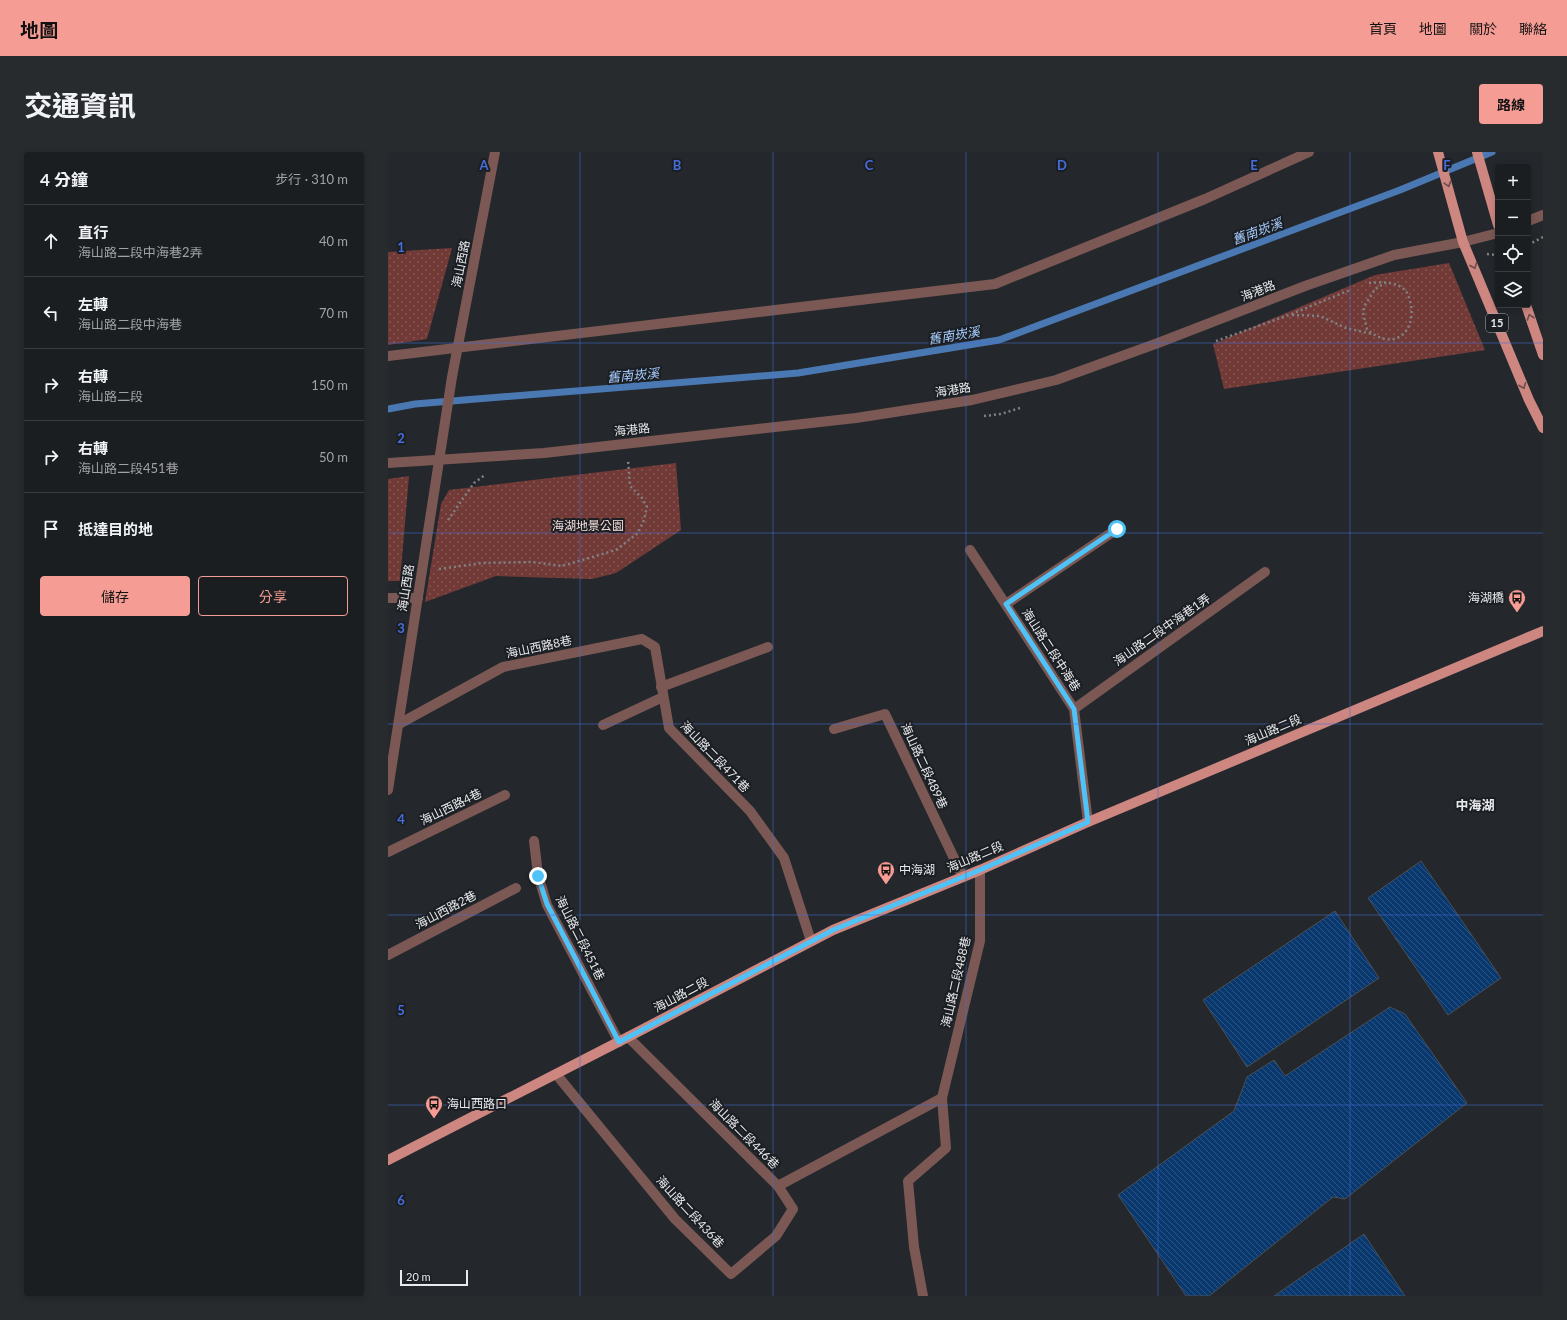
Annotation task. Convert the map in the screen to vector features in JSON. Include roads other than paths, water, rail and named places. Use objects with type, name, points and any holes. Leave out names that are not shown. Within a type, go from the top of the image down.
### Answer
[{"type":"main road","name":"15","points":[[1438,152],[1463,242],[1529,400],[1543,428]]},
{"type":"main road","points":[[1477,152],[1495,214]]},
{"type":"main road","points":[[1527,308],[1543,355]]},
{"type":"main road","name":"海山路二段","points":[[388,1160],[624,1040],[852,921],[980,870],[1088,822],[1543,631]]},
{"type":"street","points":[[388,356],[995,284],[1205,199],[1309,152]]},
{"type":"street","name":"海山西路","points":[[388,790],[444,437],[452,377],[459,347],[495,153]]},
{"type":"street","points":[[1531,220],[1543,215]]},
{"type":"street","name":"海港路","points":[[388,463],[560,452],[856,418],[972,400],[1056,380],[1305,286],[1394,255],[1463,242],[1495,234]]},
{"type":"street","points":[[1006,604],[1117,529]]},
{"type":"street","name":"海山路二段中海巷","points":[[970,550],[1074,709],[1088,822]]},
{"type":"street","name":"海山路二段中海巷1弄","points":[[1074,709],[1265,572]]},
{"type":"street","points":[[388,598],[418,598]]},
{"type":"street","name":"海山西路8巷","points":[[398,724],[503,667],[642,639],[655,647],[662,687]]},
{"type":"street","points":[[662,687],[768,647]]},
{"type":"street","name":"海山路二段471巷","points":[[662,687],[669,728],[750,811],[784,858],[811,942]]},
{"type":"street","points":[[603,725],[663,698]]},
{"type":"street","name":"海山路二段489巷","points":[[834,730],[885,714],[963,877]]},
{"type":"street","name":"海山西路4巷","points":[[388,852],[505,795]]},
{"type":"street","name":"海山路二段451巷","points":[[534,841],[538,876],[547,904],[624,1040]]},
{"type":"street","name":"海山路二段488巷","points":[[923,1296],[914,1247],[908,1181],[946,1148],[942,1098],[980,941],[980,870]]},
{"type":"street","name":"海山西路2巷","points":[[388,956],[516,888]]},
{"type":"street","name":"海山路二段446巷","points":[[624,1040],[778,1186],[942,1098]]},
{"type":"street","name":"海山路二段436巷","points":[[556,1074],[675,1219],[731,1274],[776,1236],[793,1209],[778,1186]]},
{"type":"waterway","name":"舊南崁溪","points":[[388,409],[415,404],[798,373],[999,340],[1400,190],[1492,152]]},
{"type":"place","name":"海湖橋","points":[[1517,613]]},
{"type":"place","name":"中海湖","points":[[886,885]]},
{"type":"place","name":"海山西路口","points":[[434,1119]]},
{"type":"district","name":"中海湖","points":[[1475,805]]},
{"type":"park label","name":"海湖地景公園","points":[[588,526]]}]
